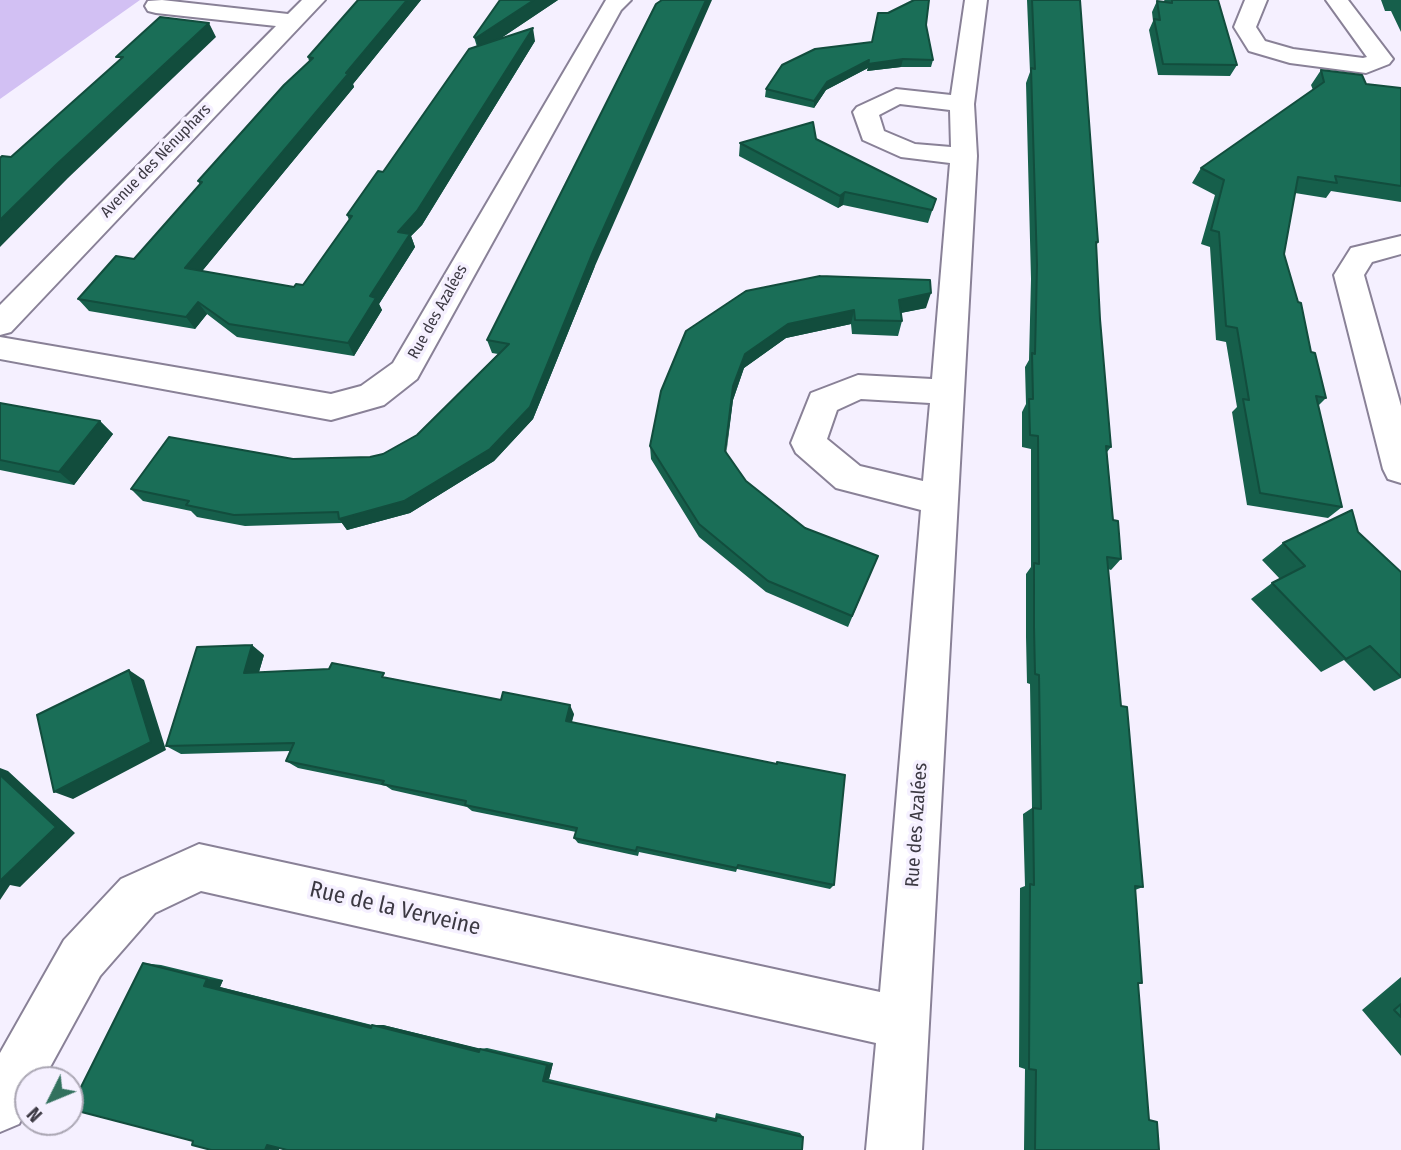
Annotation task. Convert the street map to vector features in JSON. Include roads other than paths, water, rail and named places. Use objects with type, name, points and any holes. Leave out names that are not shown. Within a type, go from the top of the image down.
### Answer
[{"type":"street","name":"Avenue des Nénuphars","points":[[0,324],[314,0]]},
{"type":"street","name":"Rue des Azalées","points":[[0,348],[331,407],[372,396],[405,370],[612,6],[620,0]]},
{"type":"street","name":"Rue des Azalées","points":[[894,1150],[964,156],[962,104],[976,0]]},
{"type":"street","points":[[1255,0],[1245,27],[1257,46],[1290,56],[1366,66],[1381,59],[1337,0]]},
{"type":"street","points":[[156,6],[292,21]]},
{"type":"street","points":[[962,104],[896,96],[866,112],[872,135],[910,151],[964,156]]},
{"type":"street","points":[[1401,245],[1361,255],[1349,275],[1401,469]]},
{"type":"street","points":[[940,500],[849,478],[808,443],[823,402],[858,387],[946,392]]},
{"type":"street","name":"Rue de la Verveine","points":[[0,1105],[82,958],[138,896],[199,867],[902,1023]]}]
